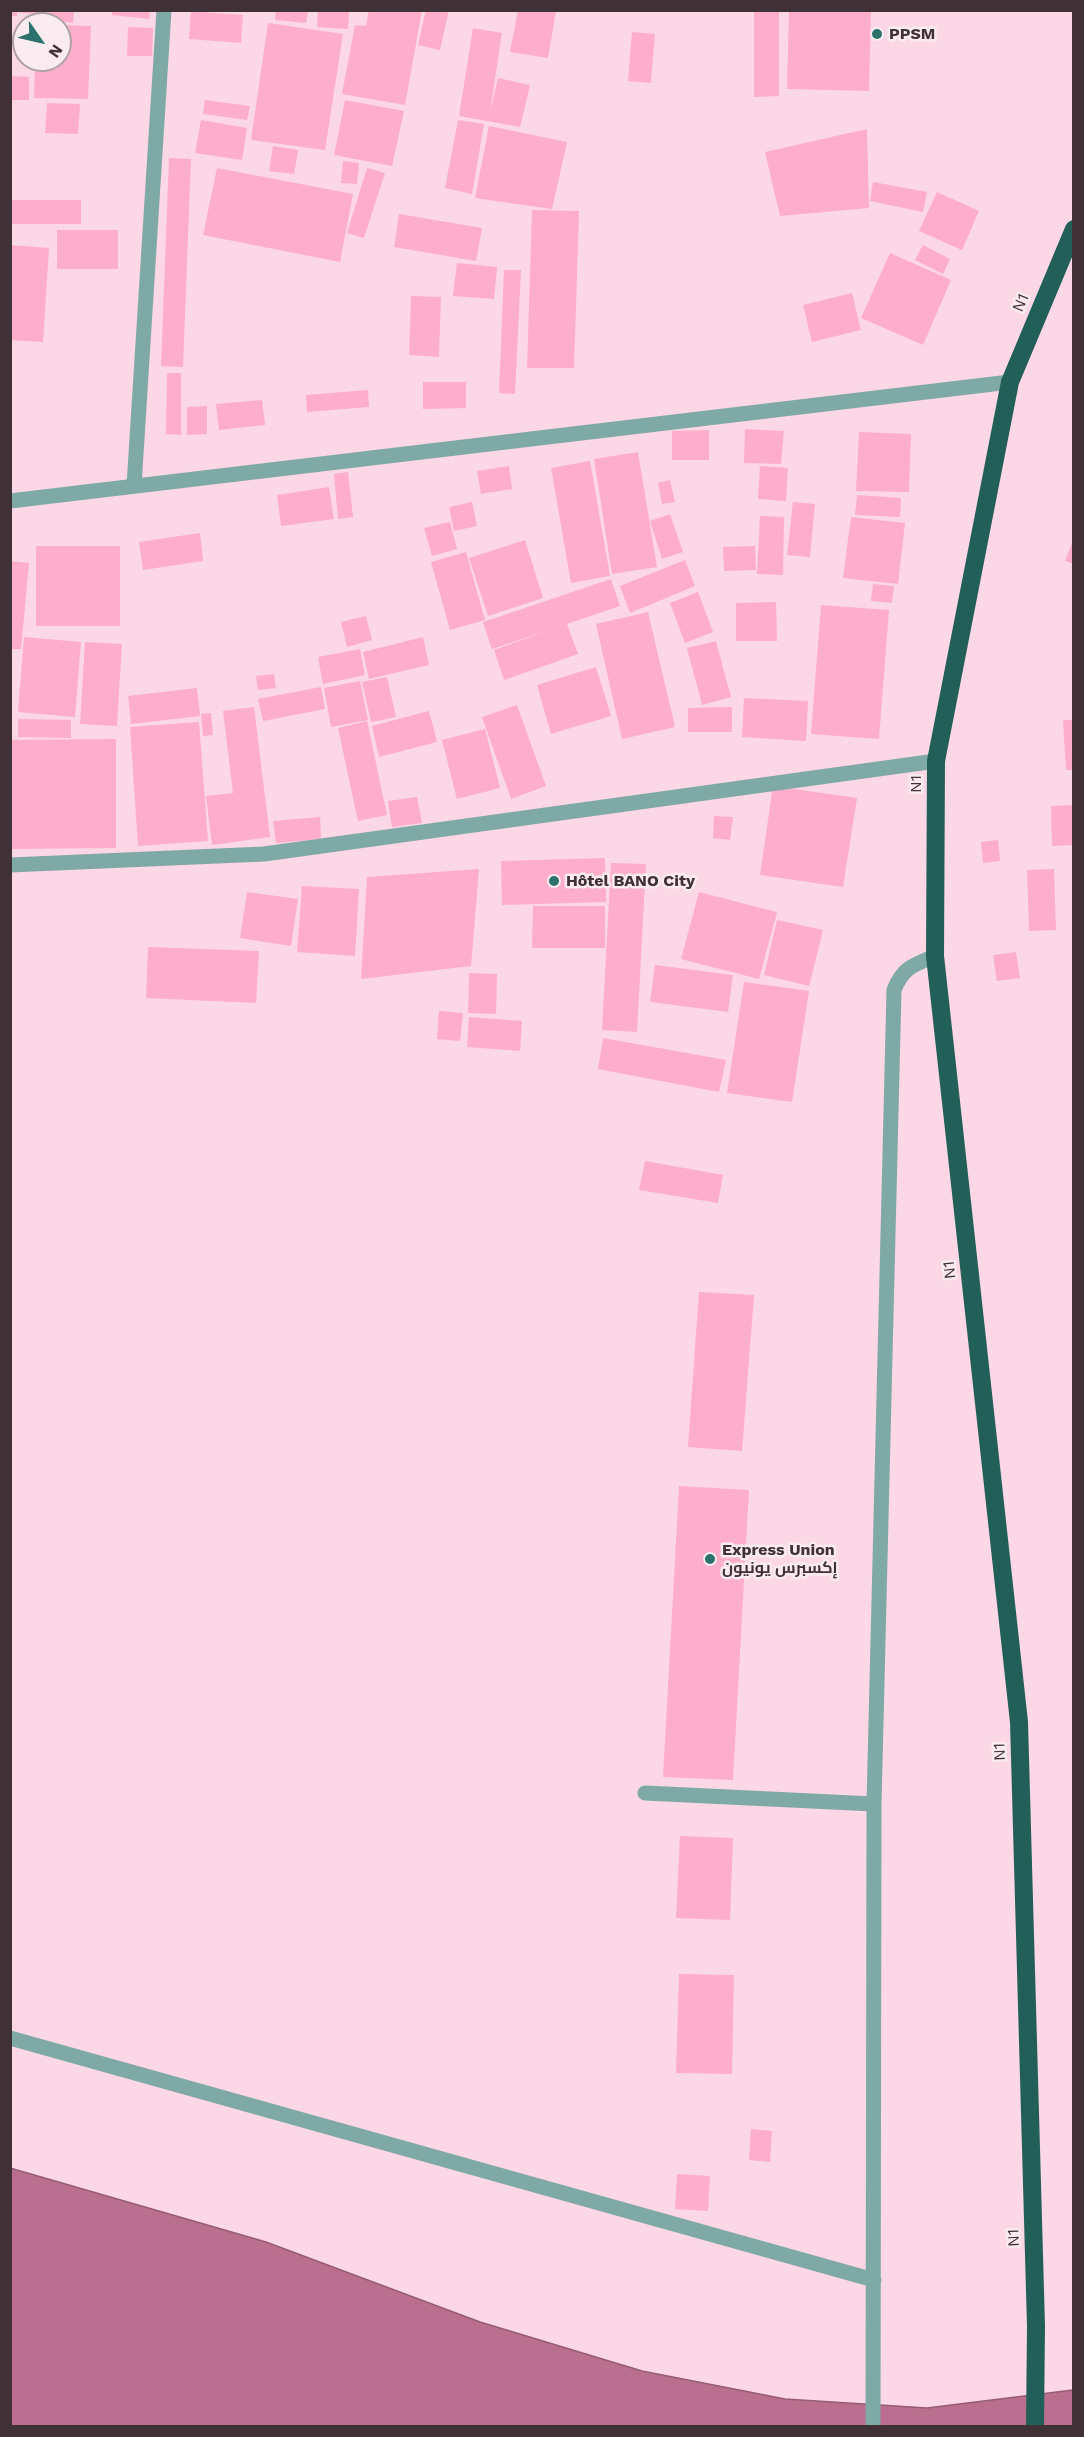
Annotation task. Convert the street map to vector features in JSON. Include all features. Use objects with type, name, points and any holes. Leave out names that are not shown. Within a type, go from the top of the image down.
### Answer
[{"type":"highway","name":"N1","points":[[1035,2427],[1036,2326],[1019,1722],[935,956],[936,761],[1010,382],[1074,228]]},
{"type":"street","points":[[134,486],[164,10]]},
{"type":"street","points":[[10,501],[1010,382]]},
{"type":"street","points":[[10,865],[264,854],[936,761]]},
{"type":"street","points":[[873,2427],[874,1804],[894,990],[898,978],[906,968],[935,956]]},
{"type":"street","points":[[645,1793],[874,1804]]},
{"type":"street","points":[[10,2038],[874,2280]]},
{"type":"shaded area","points":[[10,2168],[266,2242],[480,2322],[642,2371],[785,2399],[927,2408],[1073,2390],[1073,2426],[11,2426]]},
{"type":"building","points":[[10,10],[42,10],[42,12],[12,12],[10,16]]},
{"type":"building","points":[[44,10],[74,10],[73,23],[72,12],[44,12]]},
{"type":"building","points":[[112,10],[150,10],[149,19],[112,15]]},
{"type":"building","points":[[276,10],[308,10],[306,23],[275,20]]},
{"type":"building","points":[[318,10],[349,10],[348,29],[317,27]]},
{"type":"building","points":[[369,10],[422,10],[405,105],[342,94],[355,25],[366,26]]},
{"type":"building","points":[[426,10],[449,10],[440,50],[418,45]]},
{"type":"building","points":[[518,10],[556,10],[548,58],[510,52]]},
{"type":"building","points":[[754,10],[779,10],[779,96],[754,97]]},
{"type":"building","points":[[789,10],[871,10],[869,91],[787,89]]},
{"type":"building","points":[[191,11],[243,15],[241,43],[189,39]]},
{"type":"building","points":[[268,23],[343,34],[325,150],[251,140]]},
{"type":"building","points":[[72,25],[91,26],[88,99],[34,98],[35,72],[72,72]]},
{"type":"building","points":[[128,27],[153,28],[152,56],[127,56]]},
{"type":"building","points":[[473,28],[502,33],[490,112],[498,78],[530,85],[520,127],[459,116]]},
{"type":"building","points":[[632,32],[655,34],[651,83],[628,81]]},
{"type":"building","points":[[10,76],[29,77],[29,100],[10,100]]},
{"type":"building","points":[[205,100],[250,106],[247,120],[203,114]]},
{"type":"building","points":[[345,100],[404,111],[392,166],[334,155]]},
{"type":"building","points":[[47,103],[80,104],[78,134],[45,133]]},
{"type":"building","points":[[201,120],[247,128],[242,160],[195,153]]},
{"type":"building","points":[[458,120],[484,124],[472,194],[445,188]]},
{"type":"building","points":[[489,126],[567,142],[552,209],[475,198]]},
{"type":"building","points":[[867,129],[869,208],[780,216],[765,152]]},
{"type":"building","points":[[273,146],[298,150],[294,174],[269,171]]},
{"type":"building","points":[[169,158],[191,159],[183,367],[161,366]]},
{"type":"building","points":[[343,161],[359,163],[357,184],[341,183]]},
{"type":"building","points":[[217,168],[353,194],[340,262],[203,235]]},
{"type":"building","points":[[367,168],[385,173],[364,238],[347,233]]},
{"type":"building","points":[[873,182],[927,192],[923,212],[870,201]]},
{"type":"building","points":[[937,192],[979,211],[962,250],[919,231]]},
{"type":"building","points":[[10,200],[81,200],[81,224],[10,224]]},
{"type":"building","points":[[532,210],[579,211],[574,368],[527,368]]},
{"type":"building","points":[[399,214],[482,228],[476,261],[394,247]]},
{"type":"building","points":[[57,230],[118,230],[118,269],[57,269]]},
{"type":"building","points":[[10,245],[49,248],[43,342],[10,340]]},
{"type":"building","points":[[923,245],[950,259],[943,274],[915,260]]},
{"type":"building","points":[[890,253],[951,280],[923,345],[861,318]]},
{"type":"building","points":[[457,263],[497,267],[494,299],[453,296]]},
{"type":"building","points":[[504,270],[521,270],[515,394],[499,393]]},
{"type":"building","points":[[852,293],[861,330],[812,342],[803,305]]},
{"type":"building","points":[[411,296],[441,297],[439,357],[409,355]]},
{"type":"building","points":[[167,373],[181,373],[181,435],[166,434]]},
{"type":"building","points":[[423,382],[466,382],[466,408],[423,409]]},
{"type":"building","points":[[368,390],[369,407],[307,412],[306,395]]},
{"type":"building","points":[[262,400],[265,425],[219,430],[216,404]]},
{"type":"building","points":[[207,406],[207,434],[187,435],[187,407]]},
{"type":"building","points":[[745,429],[784,431],[781,464],[744,463]]},
{"type":"building","points":[[709,430],[709,460],[672,460],[672,431]]},
{"type":"building","points":[[859,432],[911,434],[909,492],[856,491]]},
{"type":"building","points":[[638,452],[657,567],[612,574],[594,459]]},
{"type":"building","points":[[590,461],[610,576],[571,583],[551,468]]},
{"type":"building","points":[[509,466],[512,489],[481,494],[477,471]]},
{"type":"building","points":[[760,466],[788,468],[786,501],[758,499]]},
{"type":"building","points":[[348,472],[353,517],[338,519],[334,474]]},
{"type":"building","points":[[670,480],[675,502],[662,504],[658,483]]},
{"type":"building","points":[[329,487],[334,519],[281,526],[277,495]]},
{"type":"building","points":[[857,495],[901,498],[900,517],[855,515]]},
{"type":"building","points":[[472,502],[477,526],[454,531],[449,507]]},
{"type":"building","points":[[793,502],[815,504],[810,557],[787,555]]},
{"type":"building","points":[[670,514],[683,552],[662,559],[650,521]]},
{"type":"building","points":[[760,516],[784,517],[783,575],[757,574]]},
{"type":"building","points":[[851,517],[905,523],[898,584],[843,578]]},
{"type":"building","points":[[450,522],[457,549],[432,556],[424,528]]},
{"type":"building","points":[[200,533],[203,561],[143,570],[139,542]]},
{"type":"building","points":[[525,540],[543,598],[488,616],[469,558]]},
{"type":"building","points":[[1074,540],[1074,564],[1065,561]]},
{"type":"building","points":[[36,546],[120,546],[120,626],[36,626]]},
{"type":"building","points":[[755,546],[756,570],[724,571],[723,547]]},
{"type":"building","points":[[466,552],[485,620],[450,630],[431,562]]},
{"type":"building","points":[[685,560],[695,586],[630,613],[620,586]]},
{"type":"building","points":[[10,561],[29,563],[21,649],[10,649]]},
{"type":"building","points":[[611,579],[620,606],[567,624],[578,654],[504,680],[494,650],[547,631],[492,649],[483,622]]},
{"type":"building","points":[[873,584],[894,586],[892,603],[871,601]]},
{"type":"building","points":[[698,592],[713,632],[685,643],[670,603]]},
{"type":"building","points":[[776,602],[777,641],[736,641],[736,603]]},
{"type":"building","points":[[821,605],[889,610],[879,739],[811,734]]},
{"type":"building","points":[[648,612],[675,727],[622,739],[596,624]]},
{"type":"building","points":[[366,616],[372,640],[347,647],[341,622]]},
{"type":"building","points":[[24,637],[81,642],[75,717],[18,712]]},
{"type":"building","points":[[423,637],[429,665],[369,679],[363,652]]},
{"type":"building","points":[[716,641],[731,697],[702,705],[687,648]]},
{"type":"building","points":[[85,642],[122,644],[117,726],[80,724]]},
{"type":"building","points":[[360,649],[365,675],[323,684],[318,657]]},
{"type":"building","points":[[596,667],[611,716],[551,734],[537,685]]},
{"type":"building","points":[[274,674],[276,688],[258,690],[256,676]]},
{"type":"building","points":[[387,677],[396,717],[371,722],[362,682]]},
{"type":"building","points":[[360,681],[368,720],[331,727],[324,688]]},
{"type":"building","points":[[321,687],[325,709],[263,721],[258,699]]},
{"type":"building","points":[[197,688],[200,716],[131,724],[128,696]]},
{"type":"building","points":[[744,698],[808,701],[806,741],[742,737]]},
{"type":"building","points":[[517,705],[546,786],[511,799],[482,717]]},
{"type":"building","points":[[254,707],[270,837],[212,845],[206,796],[233,793],[223,711]]},
{"type":"building","points":[[732,707],[732,732],[688,732],[688,708]]},
{"type":"building","points":[[429,711],[437,742],[379,757],[372,726]]},
{"type":"building","points":[[211,713],[213,735],[203,736],[201,714]]},
{"type":"building","points":[[18,719],[71,720],[71,738],[18,737]]},
{"type":"building","points":[[1063,720],[1074,720],[1074,770],[1066,770]]},
{"type":"building","points":[[367,721],[387,815],[358,821],[338,728]]},
{"type":"building","points":[[199,722],[208,841],[138,846],[130,727]]},
{"type":"building","points":[[485,729],[500,788],[457,799],[442,740]]},
{"type":"building","points":[[116,739],[116,848],[10,849],[10,740]]},
{"type":"building","points":[[773,786],[857,798],[843,887],[760,875]]},
{"type":"building","points":[[417,797],[422,823],[392,827],[388,801]]},
{"type":"building","points":[[1074,805],[1074,845],[1052,846],[1051,806]]},
{"type":"building","points":[[714,816],[733,817],[730,840],[713,838]]},
{"type":"building","points":[[320,817],[321,839],[276,843],[273,821]]},
{"type":"building","points":[[998,840],[1000,861],[983,863],[981,842]]},
{"type":"building","name":"Hôtel BANO City","points":[[605,858],[606,902],[502,905],[501,861]]},
{"type":"building","points":[[611,863],[646,864],[637,1032],[602,1030]]},
{"type":"building","points":[[479,869],[471,966],[361,979],[367,877]]},
{"type":"building","points":[[1054,869],[1056,930],[1029,931],[1027,870]]},
{"type":"building","points":[[302,886],[359,889],[355,956],[297,952]]},
{"type":"building","points":[[247,892],[298,899],[291,946],[240,938]]},
{"type":"building","points":[[699,892],[777,912],[759,979],[681,959]]},
{"type":"building","points":[[533,906],[605,906],[605,948],[532,948]]},
{"type":"building","points":[[777,920],[823,930],[809,986],[764,975]]},
{"type":"building","points":[[148,947],[259,951],[256,1003],[146,998]]},
{"type":"building","points":[[1016,952],[1020,978],[997,981],[993,955]]},
{"type":"building","points":[[655,965],[733,975],[728,1012],[650,1002]]},
{"type":"building","points":[[469,973],[497,974],[496,1014],[468,1013]]},
{"type":"building","points":[[744,982],[809,991],[792,1102],[727,1093]]},
{"type":"building","points":[[439,1011],[463,1013],[460,1041],[437,1039]]},
{"type":"building","points":[[469,1017],[522,1021],[520,1051],[467,1047]]},
{"type":"building","points":[[603,1038],[726,1060],[719,1092],[598,1069]]},
{"type":"building","points":[[645,1161],[723,1175],[718,1203],[639,1190]]},
{"type":"building","points":[[699,1292],[754,1295],[742,1451],[688,1447]]},
{"type":"building","points":[[679,1486],[749,1490],[733,1780],[663,1777]]},
{"type":"building","points":[[680,1836],[733,1838],[730,1920],[676,1918]]},
{"type":"building","points":[[679,1974],[734,1975],[732,2074],[676,2073]]},
{"type":"building","points":[[751,2129],[772,2131],[770,2162],[749,2160]]},
{"type":"building","points":[[677,2174],[710,2176],[708,2211],[675,2209]]},
{"type":"place","name":"PPSM","points":[[877,34]]},
{"type":"place","name":"Hôtel BANO City","points":[[554,881]]},
{"type":"place","name":"Express Union إكسبرس يونيون","points":[[710,1559]]}]
